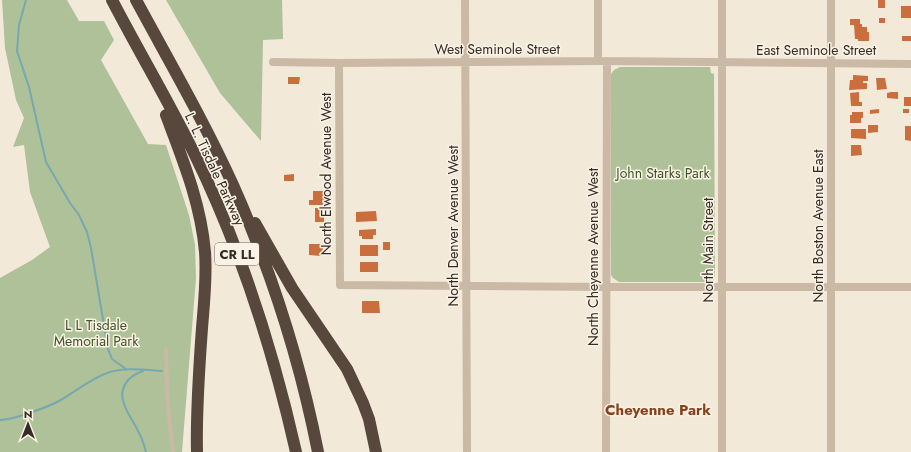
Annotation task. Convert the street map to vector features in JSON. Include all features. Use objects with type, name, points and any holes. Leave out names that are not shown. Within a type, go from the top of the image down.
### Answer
[{"type":"highway","name":"L. L. Tisdale Parkway","points":[[112,0],[194,154],[243,268],[276,369],[296,452]]},
{"type":"highway","name":"L. L. Tisdale Parkway","points":[[136,0],[194,107],[233,186],[260,252],[278,302],[305,394],[318,452]]},
{"type":"highway","points":[[148,67],[192,185],[205,252],[205,292],[197,414],[197,452]]},
{"type":"highway","points":[[233,186],[292,288],[338,354],[350,374],[365,408],[376,452]]},
{"type":"street","name":"North Denver Avenue West","points":[[465,0],[467,452]]},
{"type":"street","name":"North Cheyenne Avenue West","points":[[598,0],[603,61],[606,287],[606,452]]},
{"type":"street","name":"North Main Street","points":[[722,0],[722,452]]},
{"type":"street","name":"North Boston Avenue East","points":[[831,0],[831,452]]},
{"type":"street","name":"West Seminole Street","points":[[273,62],[603,61],[722,63]]},
{"type":"street","name":"North Elwood Avenue West","points":[[338,63],[340,285],[466,286]]},
{"type":"street","name":"East Seminole Street","points":[[722,63],[911,64]]},
{"type":"street","points":[[466,286],[911,287]]},
{"type":"lane","points":[[166,349],[167,396],[173,452]]},
{"type":"green space","name":"L L Tisdale Memorial Park","points":[[2,0],[67,0],[79,21],[104,21],[114,40],[101,60],[148,144],[166,145],[189,215],[195,245],[196,278],[182,452],[0,452],[0,278],[32,260],[50,247],[30,192],[24,145],[13,147],[24,118],[16,100],[5,48]]},
{"type":"green space","points":[[166,0],[282,0],[283,39],[263,40],[261,141],[220,93]]},
{"type":"green space","name":"John Starks Park","points":[[620,67],[710,67],[711,73],[714,74],[715,277],[712,282],[619,282],[611,275],[611,74],[614,70]]},
{"type":"building","points":[[878,0],[885,0],[885,8],[878,8]]},
{"type":"building","points":[[901,6],[911,6],[911,18],[901,18]]},
{"type":"building","points":[[879,18],[885,18],[885,23],[879,23]]},
{"type":"building","points":[[850,19],[860,19],[860,24],[862,24],[862,27],[867,27],[867,32],[869,32],[869,41],[858,41],[858,39],[855,39],[854,25],[850,25]]},
{"type":"building","points":[[902,36],[911,36],[911,41],[902,41]]},
{"type":"building","points":[[853,75],[868,76],[868,81],[863,81],[863,83],[867,83],[867,89],[849,90],[850,80],[853,80]]},
{"type":"building","points":[[288,77],[300,77],[299,84],[288,84]]},
{"type":"building","points":[[876,78],[885,78],[887,89],[877,90]]},
{"type":"building","points":[[859,92],[859,102],[862,102],[862,106],[851,106],[850,93]]},
{"type":"building","points":[[898,92],[898,99],[887,98],[887,93]]},
{"type":"building","points":[[904,97],[911,97],[911,106],[904,106]]},
{"type":"building","points":[[879,109],[879,113],[870,114],[870,110]]},
{"type":"building","points":[[903,109],[909,109],[909,113],[903,113]]},
{"type":"building","points":[[852,112],[863,112],[861,123],[850,123],[850,115],[852,115]]},
{"type":"building","points":[[868,125],[878,125],[878,132],[868,133]]},
{"type":"building","points":[[905,126],[911,126],[911,141],[905,140]]},
{"type":"building","points":[[851,129],[866,129],[866,139],[851,138]]},
{"type":"building","points":[[851,145],[861,145],[862,155],[851,156]]},
{"type":"building","points":[[294,174],[294,181],[284,181],[284,175]]},
{"type":"building","points":[[313,191],[324,191],[324,205],[309,205],[309,200],[313,200]]},
{"type":"building","points":[[315,208],[324,208],[324,222],[315,222]]},
{"type":"building","points":[[376,211],[377,221],[356,222],[356,212]]},
{"type":"building","points":[[376,229],[376,235],[373,235],[373,239],[362,239],[362,236],[359,236],[359,230]]},
{"type":"building","points":[[383,242],[390,242],[390,250],[383,250]]},
{"type":"building","points":[[309,244],[321,244],[321,248],[323,248],[321,256],[309,255]]},
{"type":"building","points":[[360,245],[378,245],[378,256],[360,256]]},
{"type":"building","points":[[360,262],[378,262],[378,272],[360,272]]},
{"type":"building","points":[[362,301],[379,301],[380,313],[362,313]]},
{"type":"waterway","points":[[26,0],[19,25],[17,51],[29,87],[46,162],[70,203],[79,215],[87,232],[108,349],[112,359],[126,369]]},
{"type":"waterway","points":[[0,420],[21,416],[54,404],[90,381],[116,370],[129,369],[162,371]]},
{"type":"waterway","points":[[143,371],[129,379],[123,388],[122,398],[141,437],[146,452]]},
{"type":"district","name":"Cheyenne Park","points":[[658,410]]}]
